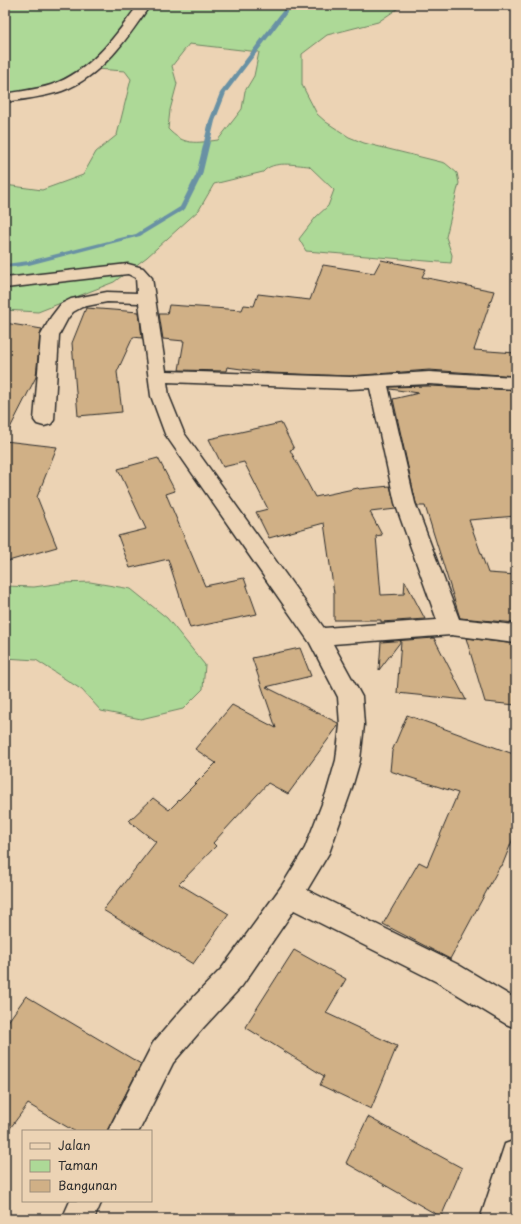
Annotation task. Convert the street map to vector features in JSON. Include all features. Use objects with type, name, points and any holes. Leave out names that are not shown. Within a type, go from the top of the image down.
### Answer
[{"type":"street","points":[[5,98],[58,88],[86,73],[110,50],[144,5]]},
{"type":"street","points":[[5,283],[128,269],[141,272],[144,278],[160,396],[175,434],[318,637],[350,697],[352,725],[348,760],[339,791],[316,853],[290,895],[232,977],[193,1018],[163,1053],[124,1130]]},
{"type":"street","points":[[44,420],[50,335],[67,308],[77,303],[107,297],[146,298]]},
{"type":"street","points":[[158,376],[291,381],[378,381],[429,378],[516,383]]},
{"type":"street","points":[[378,381],[404,503],[451,627]]},
{"type":"street","points":[[318,637],[451,627],[516,634]]},
{"type":"street","points":[[290,895],[447,973],[516,1014]]},
{"type":"street","points":[[496,1219],[516,1155]]},
{"type":"street","points":[[78,1219],[86,1202]]},
{"type":"green space","points":[[5,5],[403,5],[378,22],[327,35],[302,54],[302,85],[317,114],[326,122],[349,137],[364,143],[445,163],[457,173],[459,183],[446,237],[452,255],[451,263],[306,251],[299,239],[316,217],[328,206],[334,190],[309,166],[284,164],[272,166],[263,172],[214,184],[199,210],[147,257],[114,282],[38,312],[5,310],[5,185],[42,190],[83,175],[96,152],[117,135],[131,79],[125,71],[81,68],[53,85],[5,94]],"holes":[[[189,44],[259,52],[254,76],[245,91],[242,109],[218,140],[203,142],[185,141],[168,129],[170,110],[177,84],[172,66]]]},
{"type":"green space","points":[[90,582],[131,589],[167,618],[205,665],[203,689],[183,709],[141,719],[101,711],[82,690],[36,660],[5,658],[5,586],[34,587],[62,583]]},
{"type":"building","points":[[381,260],[426,269],[422,277],[494,291],[474,350],[516,353],[516,376],[429,370],[350,376],[270,373],[227,367],[226,371],[179,370],[184,341],[163,339],[159,314],[167,314],[169,305],[242,310],[244,305],[254,306],[258,294],[310,300],[323,265],[374,273]]},
{"type":"building","points":[[86,308],[139,312],[142,338],[133,337],[117,372],[122,412],[78,416],[72,343]]},
{"type":"building","points":[[5,323],[42,329],[40,335],[36,377],[5,438]]},
{"type":"building","points":[[429,386],[516,390],[516,516],[469,520],[488,573],[516,575],[516,623],[460,618],[425,506],[418,506],[416,503],[393,399],[419,393],[390,389],[390,387]]},
{"type":"building","points":[[281,423],[294,449],[290,450],[315,497],[358,488],[390,486],[396,509],[370,512],[382,535],[376,536],[381,595],[404,594],[405,581],[425,619],[381,622],[381,620],[334,620],[334,593],[324,523],[269,538],[256,512],[268,509],[244,462],[223,467],[209,439]]},
{"type":"building","points":[[5,441],[57,447],[37,497],[57,547],[5,562]]},
{"type":"building","points":[[158,458],[175,491],[166,494],[205,586],[244,578],[257,614],[190,628],[168,559],[130,568],[118,536],[146,529],[118,469]]},
{"type":"building","points":[[434,638],[466,700],[397,693],[401,641],[379,670],[381,642]]},
{"type":"building","points":[[466,638],[516,644],[516,705],[485,702]]},
{"type":"building","points":[[300,648],[311,676],[266,687],[338,723],[338,726],[288,794],[268,783],[213,843],[216,846],[179,884],[229,914],[193,964],[103,910],[156,842],[129,821],[153,798],[169,810],[216,763],[195,749],[232,705],[276,728],[252,658]]},
{"type":"building","points":[[407,715],[516,755],[516,831],[502,866],[500,866],[450,959],[383,924],[419,862],[427,866],[458,793],[390,771],[392,751]]},
{"type":"building","points":[[294,950],[346,979],[326,1013],[397,1046],[371,1109],[320,1085],[324,1076],[245,1027]]},
{"type":"building","points":[[26,996],[141,1064],[108,1130],[72,1130],[28,1104],[5,1135],[5,1026]]},
{"type":"building","points":[[368,1117],[462,1168],[441,1217],[346,1163]]},
{"type":"waterway","points":[[5,266],[29,263],[138,235],[183,208],[199,175],[212,121],[223,93],[290,5]]}]
